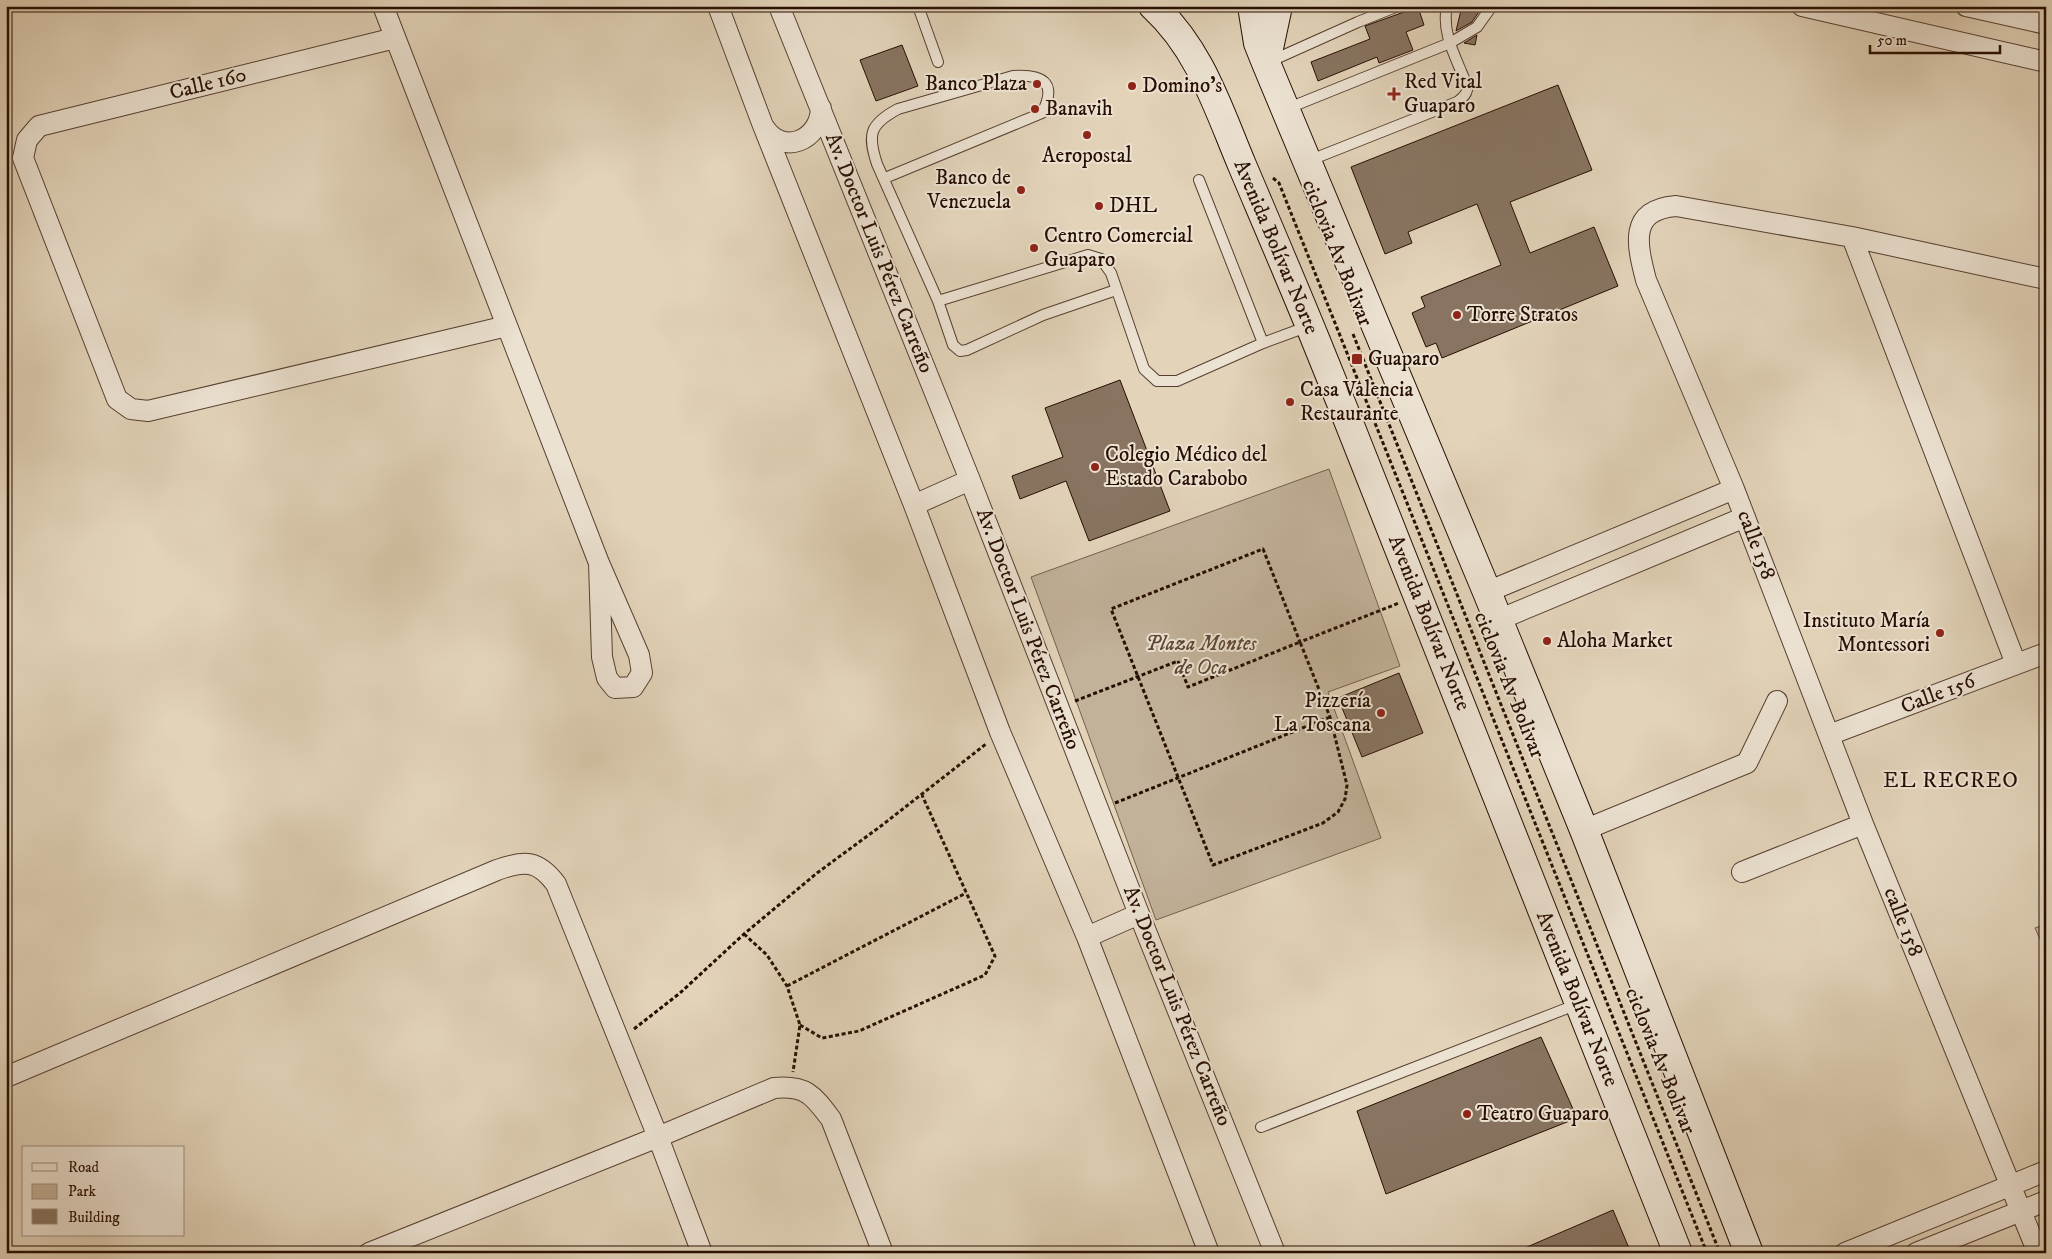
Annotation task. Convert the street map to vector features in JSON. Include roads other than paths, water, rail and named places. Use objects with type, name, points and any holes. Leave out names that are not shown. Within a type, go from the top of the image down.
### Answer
[{"type":"main road","name":"Avenida Bolívar Norte","points":[[1153,6],[1181,35],[1206,80],[1309,326],[1418,595],[1678,1253]]},
{"type":"main road","points":[[1164,6],[1182,6]]},
{"type":"main road","points":[[1252,6],[1258,42],[1266,63],[1487,592],[1584,830],[1749,1253]]},
{"type":"main road","points":[[1266,63],[1278,6]]},
{"type":"street","points":[[383,6],[599,564],[639,655],[642,673],[633,687],[615,688],[607,678],[602,657],[599,564]]},
{"type":"street","points":[[718,6],[762,123],[914,505],[1000,732],[1087,937],[1209,1253]]},
{"type":"street","name":"Av. Doctor Luis Pérez Carreño","points":[[779,6],[970,480],[1139,914],[1275,1253]]},
{"type":"street","points":[[1802,6],[2046,62]]},
{"type":"street","points":[[1966,6],[2046,24]]},
{"type":"street","name":"Calle 160","points":[[396,38],[39,126],[27,140],[24,158],[117,399],[131,409],[148,411],[507,326]]},
{"type":"street","points":[[762,123],[774,138],[783,142],[803,140],[811,135],[817,127],[820,118],[820,108]]},
{"type":"street","name":"calle 158","points":[[2038,1253],[1863,824],[1734,489],[1646,280],[1638,245],[1638,234],[1642,223],[1657,209],[1676,206],[1852,237],[2046,279]]},
{"type":"street","points":[[1852,237],[2016,664]]},
{"type":"street","points":[[914,505],[970,480]]},
{"type":"street","points":[[1487,592],[1734,489]]},
{"type":"street","points":[[1498,620],[1745,517]]},
{"type":"street","name":"Calle 156","points":[[1829,735],[2046,652]]},
{"type":"street","points":[[1584,830],[1747,763],[1777,702]]},
{"type":"street","points":[[1742,872],[1863,824]]},
{"type":"street","points":[[6,1077],[513,864],[531,863],[546,871],[556,884],[658,1137],[702,1253]]},
{"type":"street","points":[[1087,937],[1139,914]]},
{"type":"street","points":[[369,1253],[658,1137],[774,1088],[790,1086],[804,1090],[818,1101],[831,1119],[883,1253]]},
{"type":"street","points":[[1845,1253],[2046,1171]]},
{"type":"street","points":[[1916,1253],[2046,1201]]},
{"type":"lane","points":[[918,6],[938,62]]},
{"type":"lane","points":[[1266,63],[1398,6]]},
{"type":"lane","points":[[1307,161],[1457,102],[1464,97],[1467,90],[1450,43],[1445,18],[1447,6]]},
{"type":"lane","points":[[1286,110],[1450,43],[1476,26],[1492,6]]},
{"type":"lane","points":[[885,178],[1042,113],[1048,101],[1048,91],[1043,80],[1032,75],[1013,76],[898,109],[881,118],[873,128],[871,146],[938,301],[953,345],[960,351],[967,350],[1043,315],[1116,290]]},
{"type":"lane","points":[[1199,180],[1263,343]]},
{"type":"lane","points":[[938,301],[1088,255],[1101,259],[1111,273],[1144,369],[1157,381],[1177,381],[1263,343],[1309,326]]},
{"type":"lane","points":[[1261,1126],[1579,1004]]},
{"type":"place","name":"Banco Plaza","points":[[1037,84]]},
{"type":"place","name":"Domino's","points":[[1132,86]]},
{"type":"place","name":"Red Vital Guaparo","points":[[1394,94]]},
{"type":"place","name":"Banavih","points":[[1035,109]]},
{"type":"place","name":"Aeropostal","points":[[1087,135]]},
{"type":"place","name":"Banco de Venezuela","points":[[1021,190]]},
{"type":"place","name":"DHL","points":[[1099,206]]},
{"type":"place","name":"Centro Comercial Guaparo","points":[[1034,248]]},
{"type":"place","name":"Torre Stratos","points":[[1457,315]]},
{"type":"place","name":"Guaparo","points":[[1357,359]]},
{"type":"place","name":"Casa Valencia Restaurante","points":[[1290,402]]},
{"type":"place","name":"Colegio Médico del Estado Carabobo","points":[[1095,467]]},
{"type":"place","name":"Instituto María Montessori","points":[[1940,633]]},
{"type":"place","name":"Aloha Market","points":[[1547,641]]},
{"type":"place","name":"Pizzería La Toscana","points":[[1381,713]]},
{"type":"place","name":"Teatro Guaparo","points":[[1467,1114]]},
{"type":"district","name":"EL RECREO","points":[[1951,780]]},
{"type":"park label","name":"Plaza Montes de Oca","points":[[1201,656]]}]
